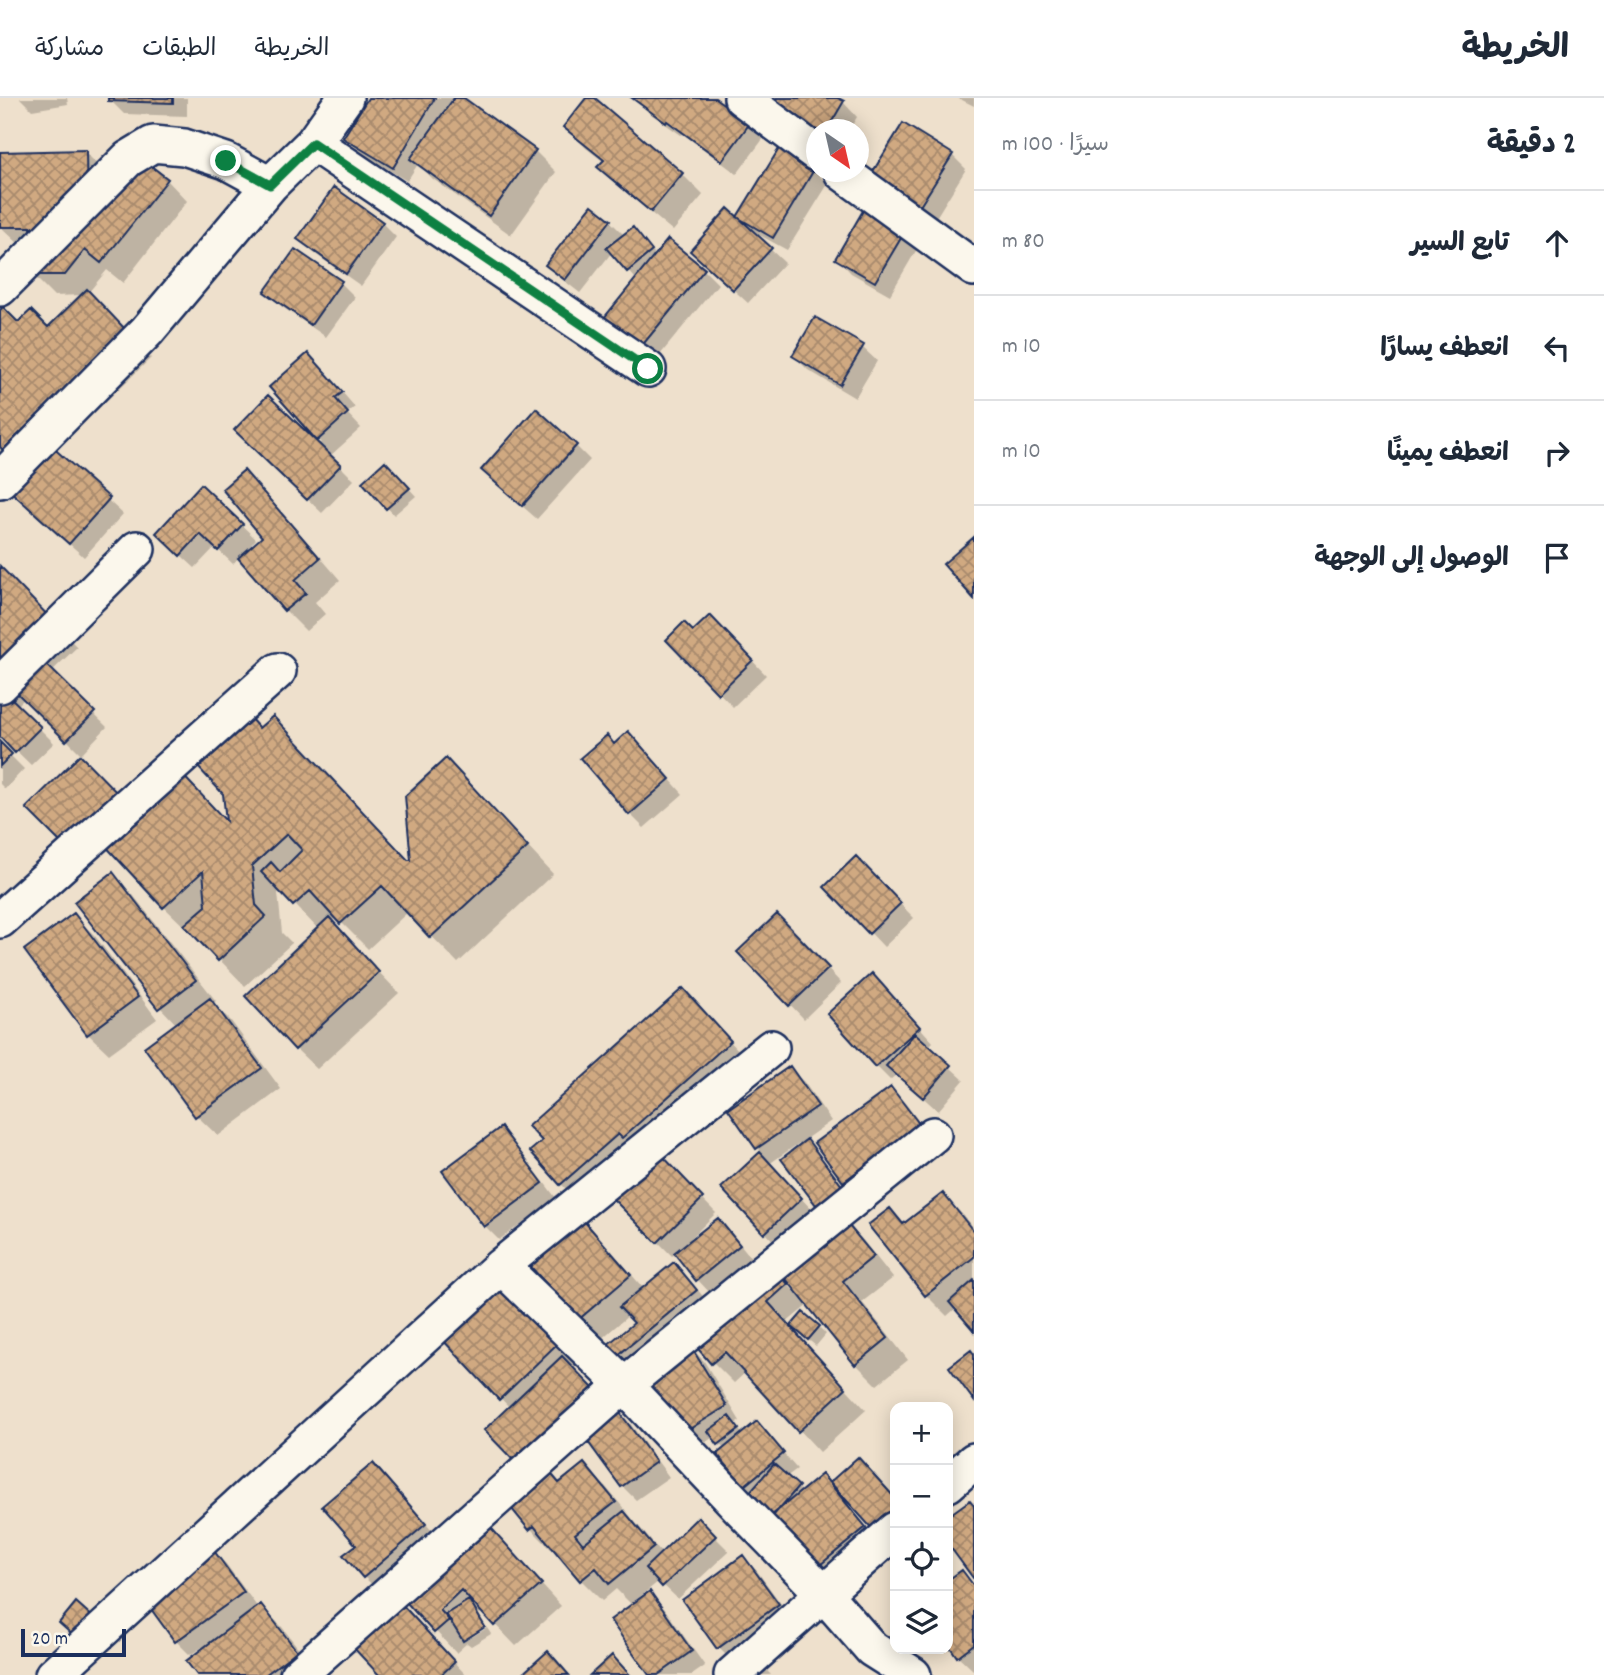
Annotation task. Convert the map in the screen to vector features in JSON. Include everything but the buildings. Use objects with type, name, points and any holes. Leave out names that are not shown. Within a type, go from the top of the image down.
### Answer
[{"type":"street","points":[[0,480],[147,331],[270,185],[313,143],[345,98]]},
{"type":"street","points":[[743,98],[806,144]]},
{"type":"street","points":[[313,143],[648,369]]},
{"type":"street","points":[[0,288],[128,159],[153,144],[184,147],[226,161],[270,185]]},
{"type":"street","points":[[856,182],[974,268]]},
{"type":"street","points":[[0,685],[137,549]]},
{"type":"street","points":[[0,920],[278,671]]},
{"type":"street","points":[[53,1675],[501,1266],[771,1048]]},
{"type":"street","points":[[298,1675],[624,1385],[933,1135]]},
{"type":"street","points":[[501,1266],[624,1385],[872,1649],[913,1675]]},
{"type":"street","points":[[953,1480],[974,1461]]},
{"type":"street","points":[[732,1675],[890,1534]]},
{"type":"route","points":[[226,161],[270,185],[313,143],[648,369]]}]
